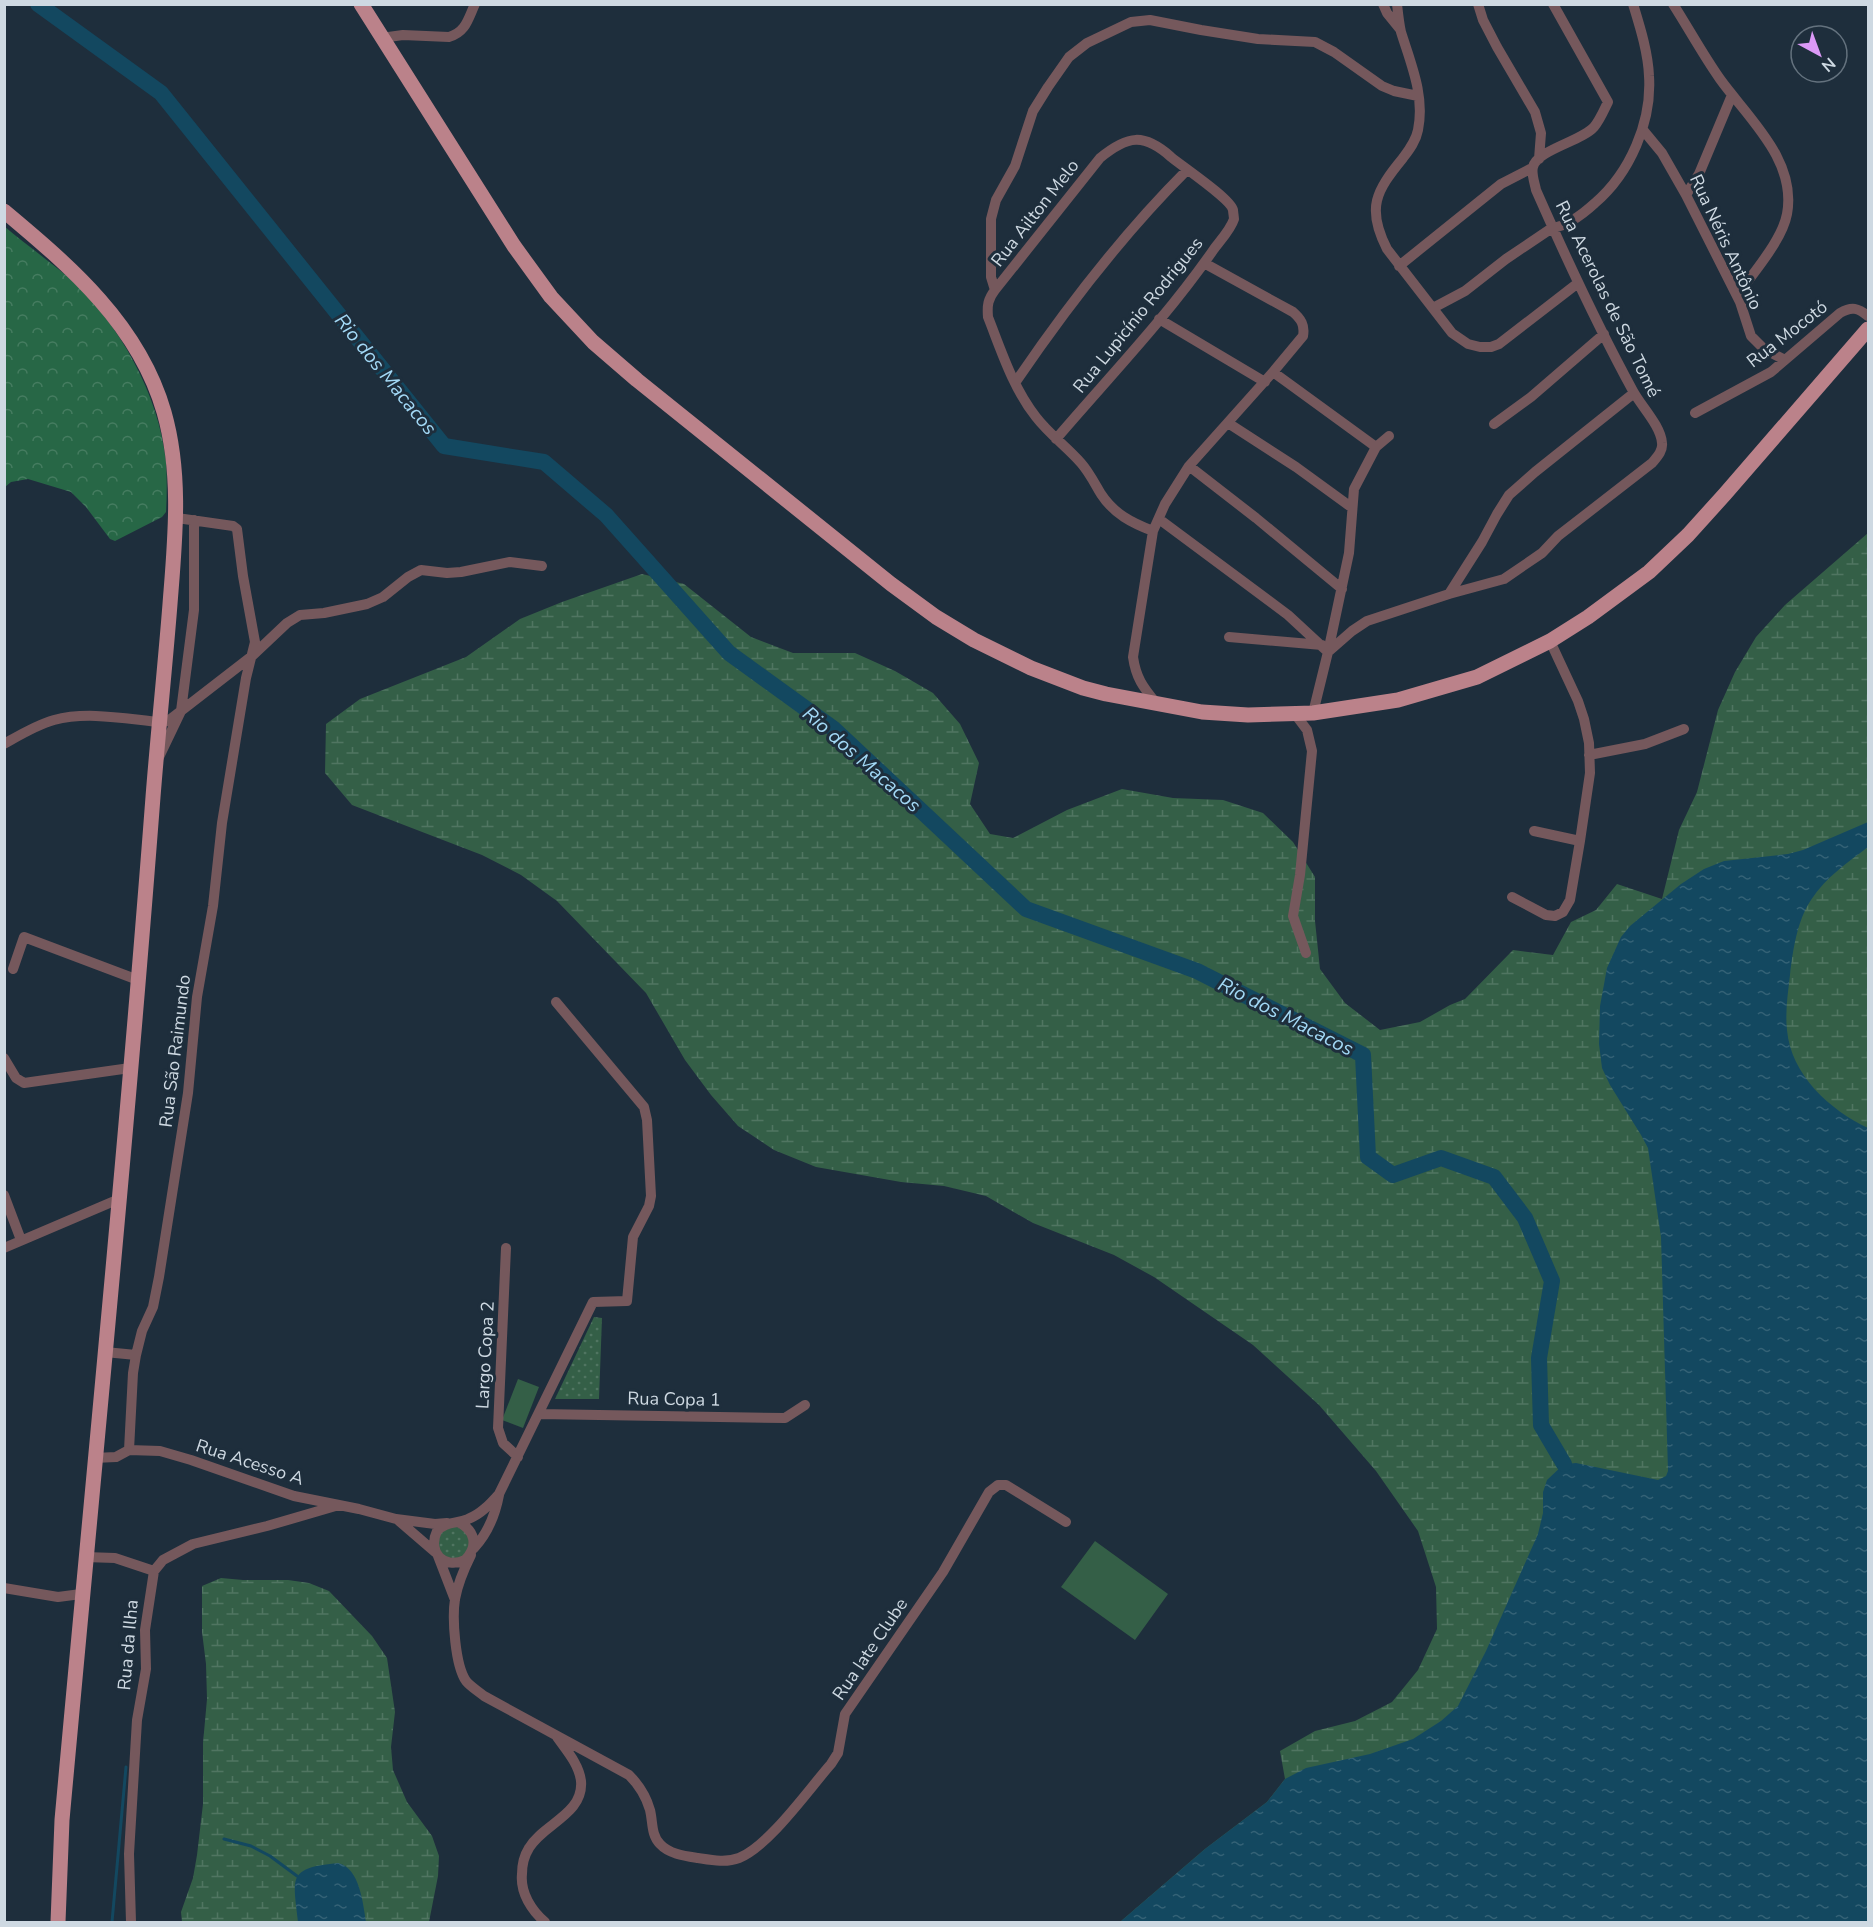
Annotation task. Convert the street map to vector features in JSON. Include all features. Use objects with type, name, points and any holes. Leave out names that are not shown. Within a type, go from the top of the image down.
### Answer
[{"type":"main road","points":[[361,4],[480,195],[533,273],[570,318],[614,360],[891,584],[954,629],[1031,669],[1106,694],[1202,712],[1248,715],[1295,714],[1398,700],[1477,677],[1550,641],[1588,617],[1649,572],[1688,535],[1869,329]]},
{"type":"main road","points":[[4,211],[84,281],[116,319],[144,362],[158,394],[170,437],[174,461],[177,518],[119,1199],[81,1594],[62,1820],[58,1923]]},
{"type":"street","points":[[381,38],[394,35],[438,37],[456,35],[465,27],[475,4]]},
{"type":"street","points":[[1383,4],[1400,29]]},
{"type":"street","points":[[1397,4],[1400,29],[1415,74],[1419,128],[1416,139],[1382,184],[1378,193],[1376,210],[1380,234],[1387,249],[1452,333],[1468,344],[1491,347],[1499,344],[1578,283]]},
{"type":"street","points":[[1478,4],[1483,20],[1535,112],[1541,133],[1539,159]]},
{"type":"street","points":[[1399,266],[1501,184],[1532,168],[1539,159],[1594,127],[1608,102],[1553,4]]},
{"type":"street","points":[[1433,308],[1465,291],[1506,259],[1552,228],[1568,223],[1603,197],[1633,153],[1643,130],[1650,79],[1648,61],[1633,4]]},
{"type":"street","points":[[1673,4],[1708,61],[1776,154],[1784,175],[1788,202],[1786,217],[1780,231],[1737,296]]},
{"type":"street","points":[[994,290],[991,278],[991,219],[996,200],[1015,166],[1033,111],[1069,57],[1087,43],[1112,30],[1131,22],[1150,20],[1258,39],[1315,42],[1334,52],[1383,86],[1418,96]]},
{"type":"street","points":[[1686,195],[1699,174],[1732,95]]},
{"type":"street","name":"Rua Néris Antônio","points":[[1643,130],[1662,153],[1686,195],[1737,296],[1751,336],[1764,349],[1785,360]]},
{"type":"street","name":"Rua Ailton Melo","points":[[1153,531],[1132,523],[1113,509],[1081,463],[1034,415],[1015,383],[987,317],[988,299],[1100,158],[1113,147],[1127,141],[1147,140],[1159,146],[1228,200],[1233,207]]},
{"type":"street","name":"Rua Acerolas de São Tomé","points":[[1449,594],[1504,579],[1522,567],[1615,490],[1652,463],[1661,452],[1663,443],[1659,431],[1634,393],[1578,283],[1536,190],[1532,168]]},
{"type":"street","points":[[1015,383],[1154,202],[1187,170]]},
{"type":"street","name":"Rua Lupicínio Rodrigues","points":[[1056,440],[1204,263],[1231,224],[1234,218],[1233,207]]},
{"type":"street","points":[[1156,703],[1135,673],[1133,657],[1153,531],[1174,487],[1189,466],[1303,336],[1301,318],[1293,312],[1204,263]]},
{"type":"street","name":"Rua Mocotó","points":[[1695,413],[1765,375],[1840,313],[1853,308],[1869,316]]},
{"type":"street","points":[[1159,319],[1265,382]]},
{"type":"street","points":[[1494,424],[1531,397],[1604,334]]},
{"type":"street","points":[[1273,372],[1376,447]]},
{"type":"street","points":[[1229,637],[1325,649],[1367,621],[1449,594],[1509,495],[1634,393]]},
{"type":"street","points":[[1228,423],[1352,507]]},
{"type":"street","points":[[1313,713],[1325,649],[1342,589],[1349,552],[1354,489],[1376,447],[1389,436]]},
{"type":"street","points":[[1189,466],[1342,589]]},
{"type":"street","points":[[156,763],[181,711],[194,610],[194,520],[177,518]]},
{"type":"street","points":[[1159,519],[1288,615],[1325,649]]},
{"type":"street","name":"Rua São Raimundo","points":[[129,1450],[135,1355],[142,1331],[153,1307],[161,1266],[188,1093],[197,997],[213,906],[222,823],[255,635],[243,576],[237,529],[233,526],[194,520]]},
{"type":"street","points":[[4,744],[56,719],[96,717],[168,721],[252,656],[294,617],[306,613],[324,613],[368,604],[383,597],[408,577],[421,570],[461,572],[510,562],[542,566]]},
{"type":"street","points":[[1512,897],[1546,915],[1555,916],[1563,912],[1570,900],[1580,841],[1590,773],[1584,719],[1550,641]]},
{"type":"street","points":[[1295,714],[1307,730],[1312,751],[1301,864],[1293,916],[1306,953]]},
{"type":"street","points":[[1589,755],[1645,744],[1684,729]]},
{"type":"street","points":[[1534,831],[1580,841]]},
{"type":"street","points":[[13,969],[24,937],[138,980]]},
{"type":"street","points":[[436,1555],[451,1563],[458,1563],[472,1552],[484,1537],[494,1517],[499,1494],[593,1302],[627,1301],[633,1237],[649,1206],[651,1196],[646,1113],[641,1102],[556,1002]]},
{"type":"street","points":[[4,1058],[16,1078],[24,1083],[130,1068]]},
{"type":"street","points":[[4,1195],[21,1240]]},
{"type":"street","points":[[4,1248],[119,1199]]},
{"type":"street","name":"Largo Copa 2","points":[[506,1248],[498,1428],[503,1443],[518,1457]]},
{"type":"street","points":[[105,1352],[135,1355]]},
{"type":"street","name":"Rua Copa 1","points":[[539,1414],[785,1418],[805,1406]]},
{"type":"street","name":"Rua Acesso A","points":[[94,1458],[116,1457],[129,1450],[160,1451],[280,1492],[396,1519],[435,1524],[453,1522]]},
{"type":"street","name":"Rua Iate Clube","points":[[455,1600],[456,1653],[466,1680],[484,1696],[629,1775],[642,1791],[651,1813],[655,1838],[666,1849],[720,1861],[739,1858],[759,1844],[780,1824],[831,1764],[838,1753],[845,1714],[943,1572],[989,1491],[998,1485],[1006,1485],[1066,1522]]},
{"type":"street","points":[[455,1600],[436,1555],[433,1538],[442,1526],[470,1519],[482,1512],[499,1494]]},
{"type":"street","points":[[85,1557],[115,1558],[154,1571],[163,1560],[193,1544],[274,1524],[339,1504]]},
{"type":"street","name":"Rua Acesso A","points":[[396,1519],[426,1543],[436,1555]]},
{"type":"street","points":[[453,1522],[465,1526],[471,1532],[474,1540],[455,1600]]},
{"type":"street","name":"Rua da Ilha","points":[[131,1923],[129,1854],[137,1720],[146,1669],[145,1630],[154,1571]]},
{"type":"street","points":[[4,1588],[58,1597],[81,1594]]},
{"type":"street","points":[[545,1923],[534,1910],[524,1892],[521,1880],[524,1860],[530,1846],[577,1802],[581,1787],[576,1764],[555,1734]]},
{"type":"green space","points":[[4,226],[69,278],[104,316],[134,361],[155,411],[166,462],[166,512],[162,517],[115,541],[110,539],[86,507],[71,492],[28,479],[11,482],[5,487]]},
{"type":"green space","points":[[1868,533],[1868,1148],[1743,1398],[1479,1705],[1120,1922],[1205,1849],[1267,1802],[1285,1779],[1280,1751],[1315,1731],[1355,1721],[1392,1702],[1418,1670],[1437,1629],[1436,1587],[1418,1531],[1376,1471],[1319,1405],[1253,1345],[1154,1277],[1114,1255],[1033,1223],[986,1196],[944,1186],[901,1182],[816,1167],[774,1150],[738,1126],[685,1060],[646,993],[557,901],[521,875],[482,855],[352,805],[325,773],[326,724],[360,699],[466,657],[520,619],[562,602],[642,574],[684,584],[751,637],[793,653],[855,653],[895,671],[933,693],[960,724],[979,763],[970,804],[990,834],[1013,838],[1067,810],[1122,789],[1173,798],[1223,800],[1263,813],[1293,842],[1315,877],[1315,921],[1320,969],[1345,1003],[1380,1030],[1420,1022],[1465,999],[1513,950],[1553,955],[1571,922],[1596,910],[1617,884],[1662,899],[1679,830],[1697,792],[1718,710],[1735,672],[1756,637],[1785,605]]},
{"type":"green space","points":[[594,1317],[602,1318],[599,1399],[555,1399]]},
{"type":"green space","points":[[518,1379],[539,1387],[523,1428],[502,1420]]},
{"type":"green space","points":[[453,1525],[469,1533],[470,1550],[457,1561],[441,1556],[437,1544],[439,1534]]},
{"type":"green space","points":[[1095,1541],[1168,1594],[1135,1640],[1061,1587]]},
{"type":"green space","points":[[221,1578],[288,1580],[309,1583],[329,1591],[372,1636],[387,1658],[395,1712],[391,1747],[393,1770],[407,1802],[432,1836],[439,1856],[438,1876],[429,1922],[182,1922],[181,1912],[193,1878],[203,1804],[203,1743],[207,1699],[202,1632],[202,1586]]},
{"type":"water","points":[[1868,822],[1868,847],[1823,884],[1802,917],[1796,936],[1786,1016],[1790,1046],[1804,1076],[1827,1101],[1868,1128],[1868,1922],[1120,1922],[1205,1849],[1267,1802],[1285,1779],[1306,1768],[1370,1754],[1413,1739],[1441,1721],[1458,1706],[1486,1651],[1538,1534],[1543,1513],[1543,1492],[1547,1480],[1564,1464],[1576,1463],[1658,1480],[1666,1476],[1668,1471],[1661,1237],[1648,1148],[1602,1068],[1599,1044],[1600,1006],[1607,968],[1621,937],[1630,926],[1681,884],[1704,869],[1724,861],[1788,854],[1803,850]]},
{"type":"water","points":[[338,1863],[345,1866],[356,1879],[366,1922],[298,1922],[295,1894],[297,1877],[310,1868]]},
{"type":"waterway","name":"Rio dos Macacos","points":[[38,4],[161,93],[444,446],[544,462],[606,515],[729,653],[834,729],[1026,909],[1197,971],[1363,1055],[1368,1157],[1393,1175],[1441,1158],[1494,1177],[1525,1218],[1552,1281],[1539,1358],[1541,1425],[1564,1464]]},
{"type":"waterway","points":[[112,1922],[126,1767]]},
{"type":"waterway","points":[[224,1839],[251,1846],[270,1856],[297,1876]]}]
